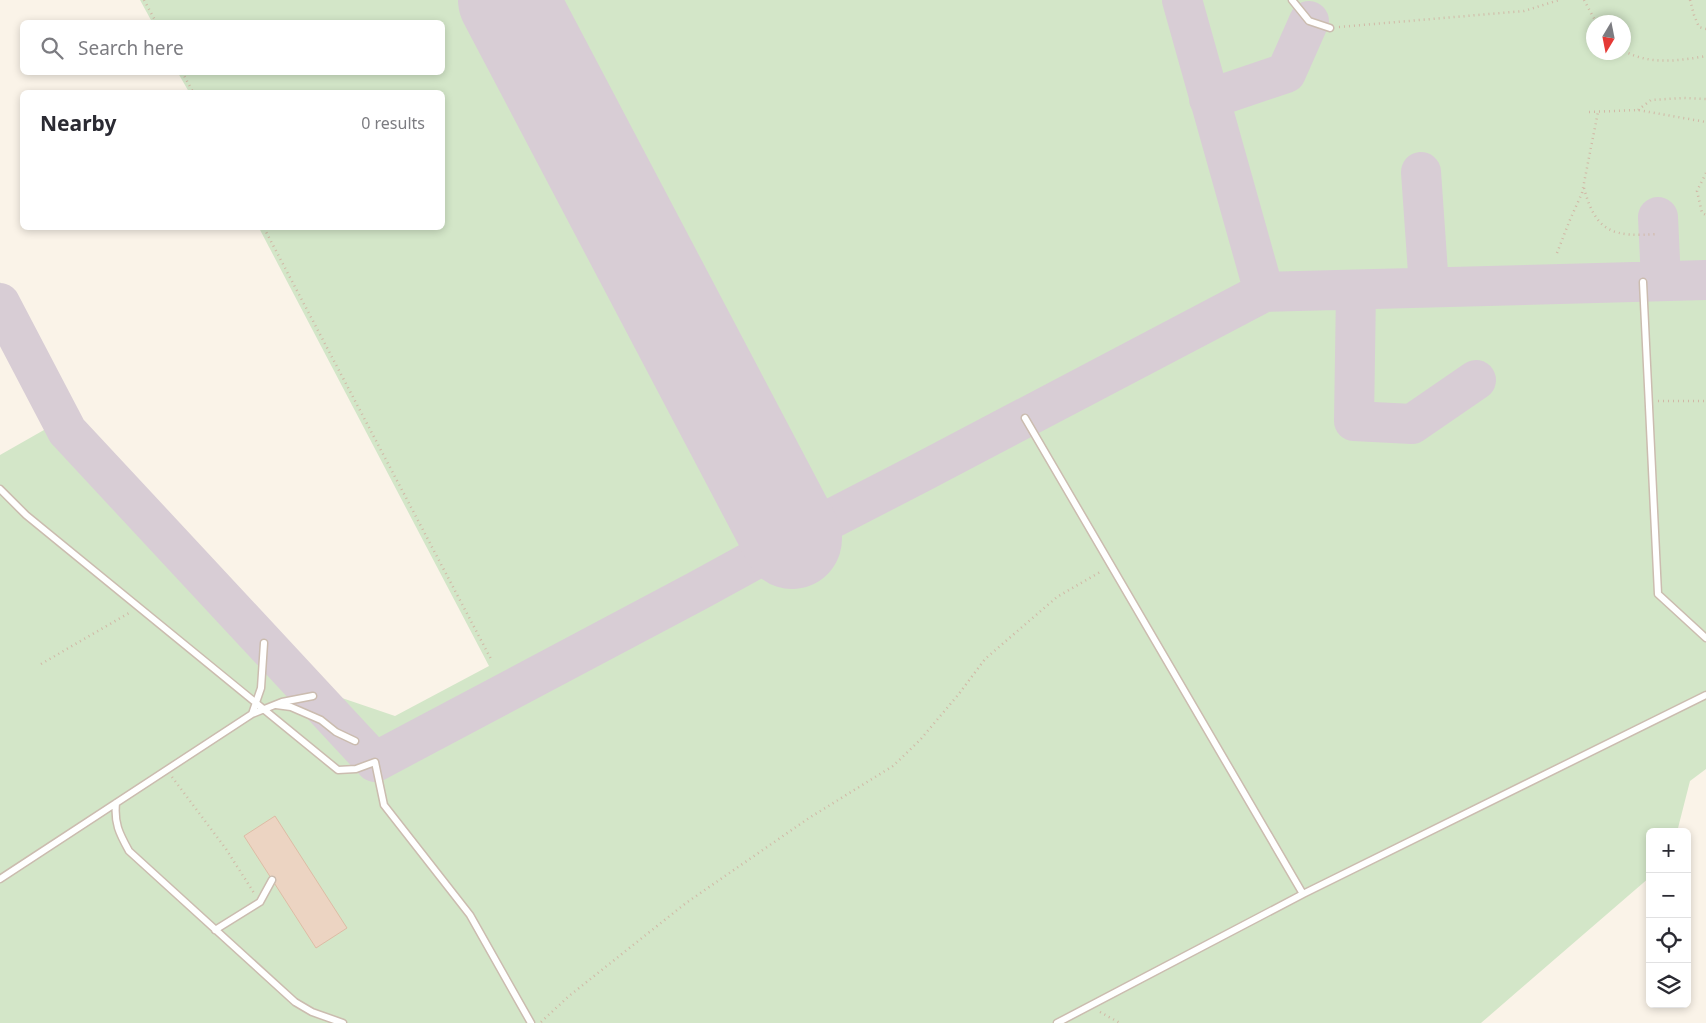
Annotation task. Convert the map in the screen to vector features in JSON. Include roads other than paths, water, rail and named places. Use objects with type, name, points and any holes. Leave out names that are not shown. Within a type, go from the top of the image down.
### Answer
[{"type":"lane","points":[[1292,0],[1309,21],[1330,28]]},
{"type":"lane","points":[[1643,282],[1658,594],[1706,638]]},
{"type":"lane","points":[[1025,418],[1303,894]]},
{"type":"lane","points":[[0,489],[26,515],[338,770],[356,769],[374,762],[384,805],[470,915],[531,1023]]},
{"type":"lane","points":[[252,714],[261,688],[264,643]]},
{"type":"lane","points":[[1057,1023],[1303,894],[1706,695]]},
{"type":"lane","points":[[0,879],[252,714],[297,698],[313,696]]},
{"type":"lane","points":[[275,705],[291,707],[321,720],[336,732],[355,741]]},
{"type":"lane","points":[[116,803],[115,815],[118,831],[129,851],[295,1002],[312,1012],[343,1023]]},
{"type":"lane","points":[[215,930],[260,902],[272,880]]}]
